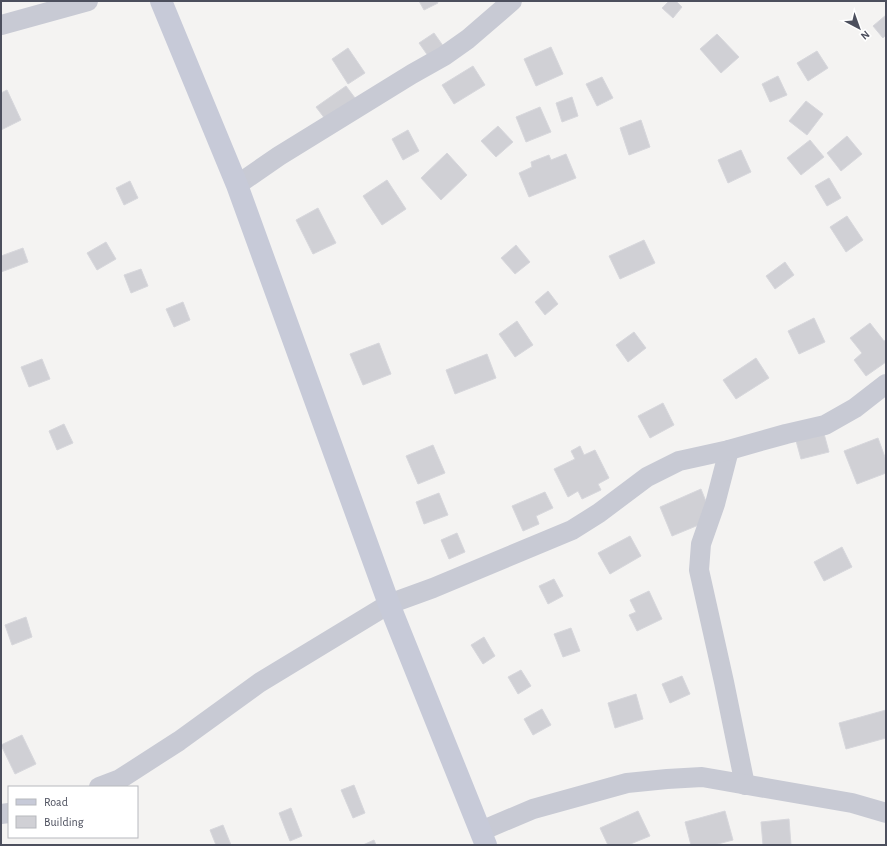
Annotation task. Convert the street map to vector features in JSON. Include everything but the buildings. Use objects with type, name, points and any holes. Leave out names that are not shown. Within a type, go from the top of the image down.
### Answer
[{"type":"main road","points":[[161,1],[237,185],[389,604],[483,838]]},
{"type":"street","points":[[1,25],[88,1]]},
{"type":"street","points":[[237,185],[293,147],[444,56],[512,1]]},
{"type":"street","points":[[102,786],[120,779],[180,741],[259,683],[389,604],[433,588],[572,530],[599,514],[647,477],[679,461],[729,450],[825,425],[842,416],[886,384]]},
{"type":"street","points":[[729,450],[715,504],[701,544],[698,570],[724,682],[745,785]]},
{"type":"street","points":[[483,838],[533,809],[627,783],[667,779],[702,777],[852,803],[886,813]]}]
